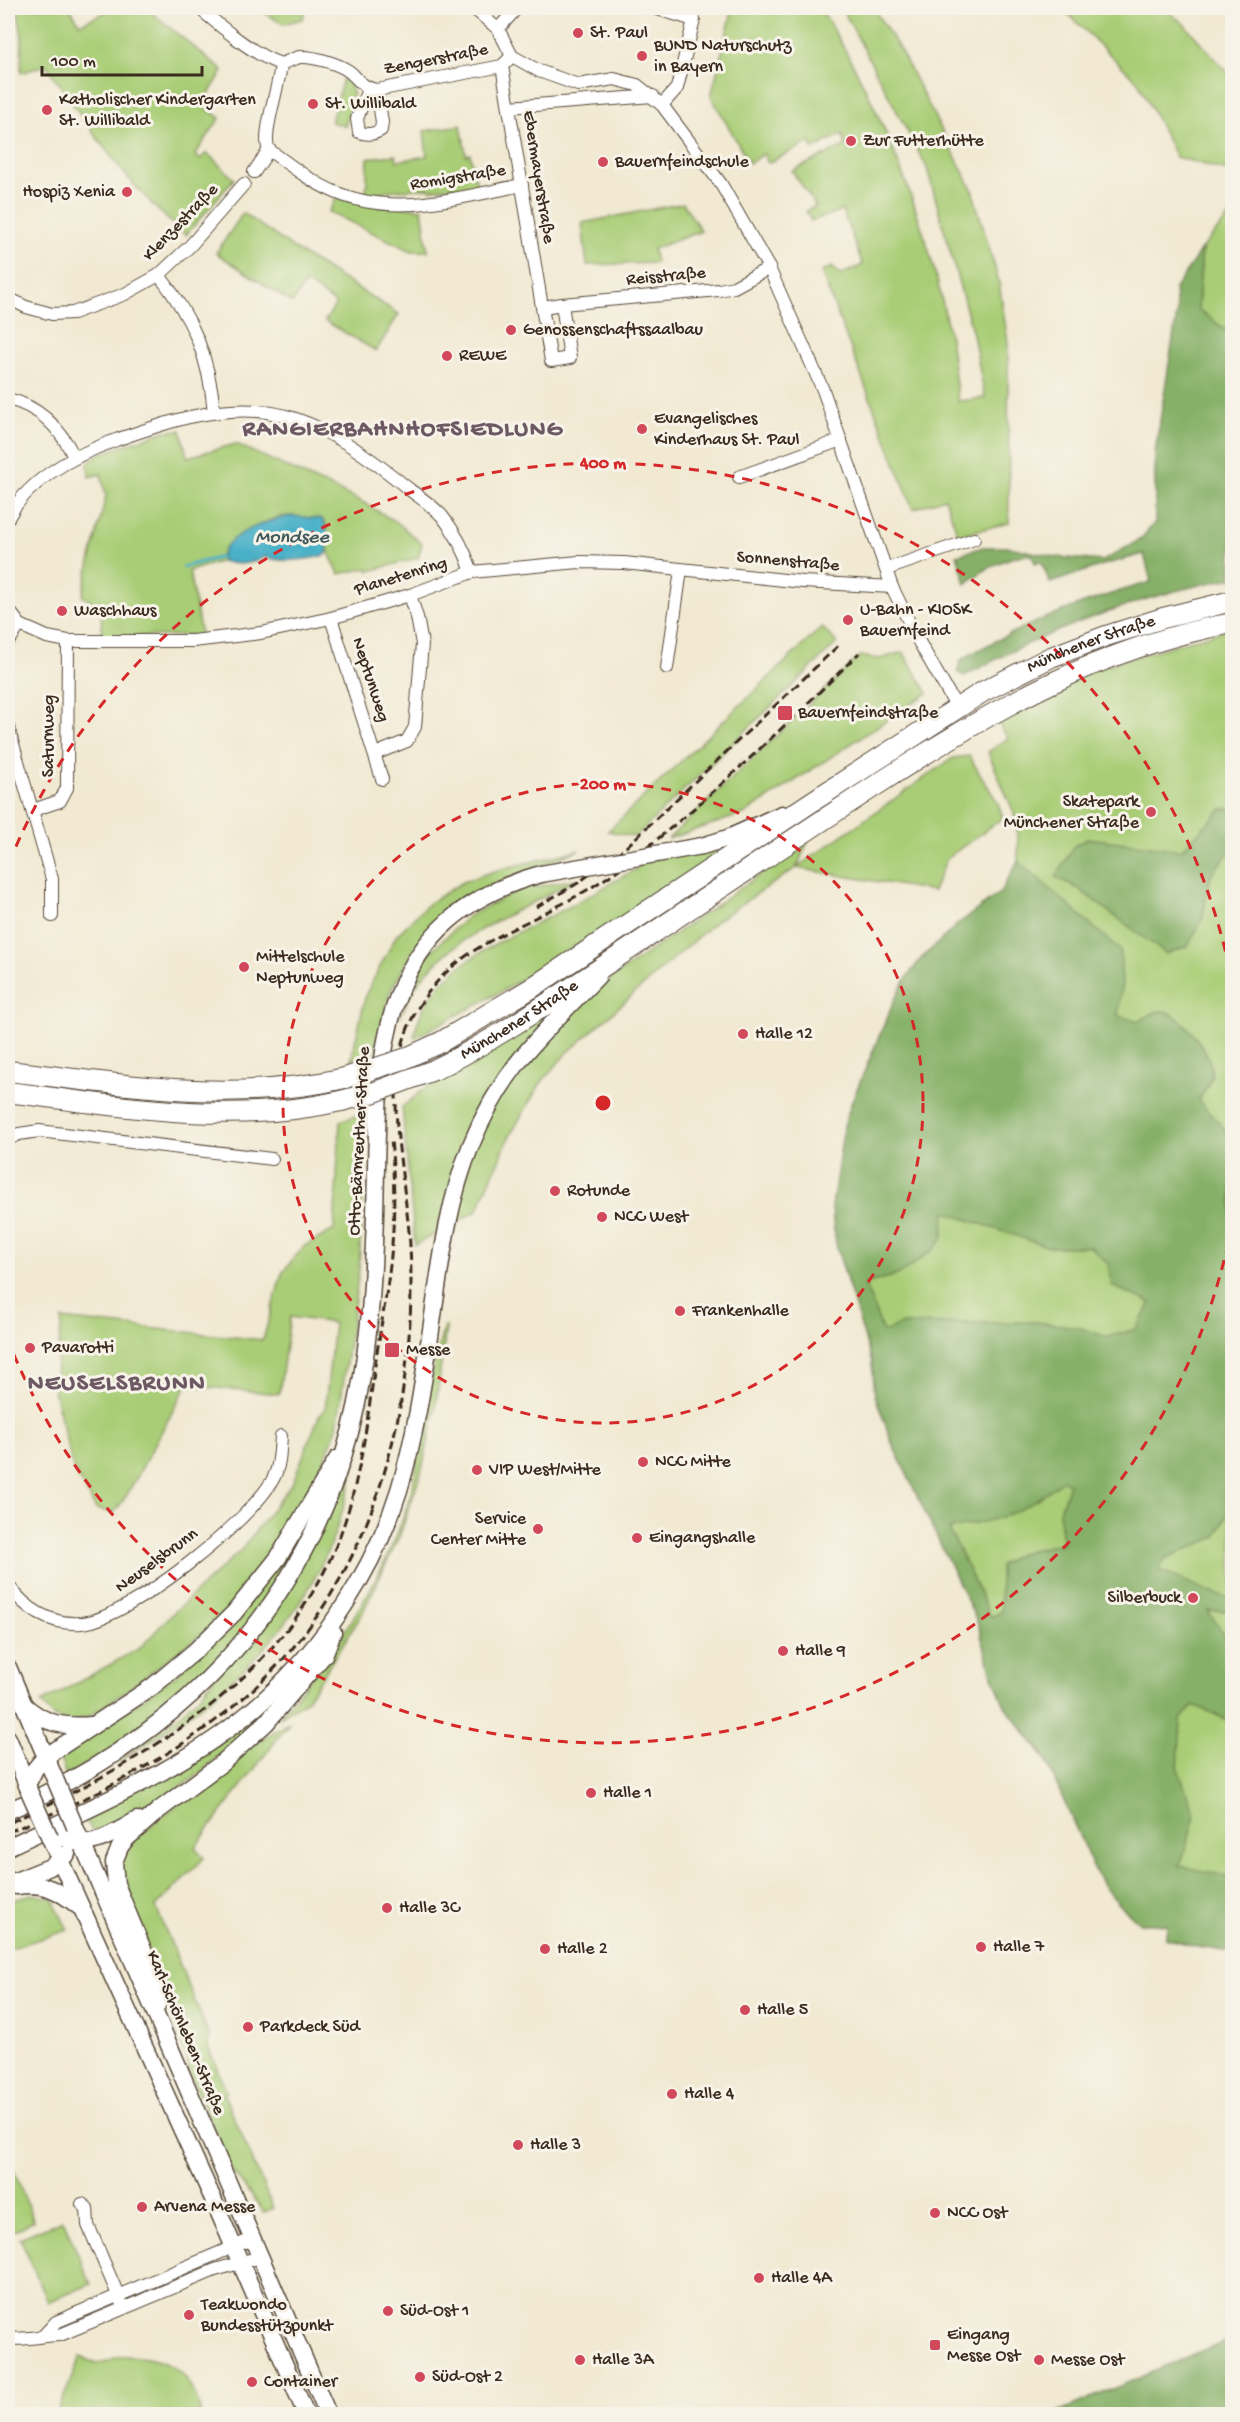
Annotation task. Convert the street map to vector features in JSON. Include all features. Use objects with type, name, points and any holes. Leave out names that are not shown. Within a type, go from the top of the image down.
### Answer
[{"type":"main road","name":"Münchener Straße","points":[[8,1071],[159,1088],[220,1092],[274,1090],[345,1078],[404,1059],[441,1042],[513,1000],[813,801],[957,708],[1007,679],[1051,657],[1140,624],[1233,601]]},
{"type":"main road","name":"Münchener Straße","points":[[8,1092],[155,1110],[220,1114],[290,1110],[341,1101],[375,1092],[434,1070],[515,1025],[966,728],[1052,681],[1127,651],[1183,634],[1233,623]]},
{"type":"main road","points":[[1051,657],[1046,672],[1052,681]]},
{"type":"main road","points":[[957,708],[966,728]]},
{"type":"main road","name":"Otto-Bärnreuther-Straße","points":[[8,1811],[71,1781],[132,1744],[184,1703],[228,1659],[265,1612],[298,1559],[326,1503],[347,1443],[361,1383],[369,1323],[374,1254],[378,1094],[385,1039],[392,1010],[417,960],[449,922],[469,906],[496,890],[541,874],[702,846],[728,838],[813,801]]},
{"type":"main road","points":[[157,2016],[156,1981],[120,1899],[114,1868],[116,1856],[126,1839],[159,1810],[222,1764],[280,1707],[324,1654],[344,1606],[382,1535],[405,1471],[422,1387],[443,1248],[454,1197],[472,1144],[496,1094],[524,1053],[547,1026],[616,958]]},
{"type":"main road","name":"Otto-Bärnreuther-Straße","points":[[24,1779],[45,1757],[96,1725],[164,1677],[249,1596],[292,1536],[322,1479],[347,1443]]},
{"type":"main road","points":[[8,1847],[126,1791],[179,1762],[216,1738],[282,1683],[312,1649],[344,1606]]},
{"type":"main road","name":"Karl-Schönleben-Straße","points":[[8,1667],[45,1757],[51,1781],[63,1799],[328,2415]]},
{"type":"main road","points":[[23,1703],[42,1719],[54,1724],[96,1725]]},
{"type":"main road","points":[[8,1738],[24,1779],[50,1832],[60,1862],[241,2263],[306,2415]]},
{"type":"main road","points":[[24,1779],[40,1776],[51,1781]]},
{"type":"main road","points":[[50,1832],[98,1840],[159,1810]]},
{"type":"main road","points":[[8,1886],[60,1862],[77,1836]]},
{"type":"main road","points":[[8,1886],[33,1884],[47,1886],[80,1907]]},
{"type":"street","points":[[199,8],[271,61],[281,64],[279,86],[265,138],[269,150],[254,172]]},
{"type":"street","points":[[473,8],[498,29],[512,56],[539,71],[578,85],[614,79],[637,85],[658,100],[721,184],[769,268],[807,353],[841,440],[892,587],[918,640],[957,708]]},
{"type":"street","points":[[498,29],[517,8]]},
{"type":"street","points":[[509,108],[658,100],[677,88],[694,20],[654,8]]},
{"type":"street","points":[[502,66],[512,56]]},
{"type":"street","name":"Zengerstraße","points":[[281,64],[300,57],[342,66],[372,89],[502,66]]},
{"type":"street","name":"Ebermayerstraße","points":[[502,66],[551,361],[570,358],[562,304]]},
{"type":"street","name":"Romigstraße","points":[[269,150],[311,180],[335,192],[360,200],[401,205],[423,203],[522,185]]},
{"type":"street","name":"Klenzestraße","points":[[8,298],[41,312],[52,314],[73,313],[125,294],[159,274],[190,246],[244,184]]},
{"type":"street","name":"Reisstraße","points":[[543,307],[718,290],[734,287],[769,268]]},
{"type":"street","points":[[159,274],[184,308],[195,330],[211,382],[214,412]]},
{"type":"street","points":[[8,399],[39,411],[54,423],[74,457]]},
{"type":"street","name":"Planetenring","points":[[8,518],[14,506],[41,480],[74,457],[170,422],[214,412],[259,411],[293,419],[322,430],[350,446],[397,479],[441,515],[462,544],[472,572],[410,595],[331,618],[219,639],[68,642],[47,637],[20,625],[8,609]]},
{"type":"street","points":[[739,477],[841,440]]},
{"type":"street","points":[[886,569],[974,539]]},
{"type":"street","name":"Sonnenstraße","points":[[472,572],[579,562],[624,563],[803,582],[892,587]]},
{"type":"street","points":[[667,668],[681,570]]},
{"type":"street","name":"Neptunweg","points":[[375,754],[407,741],[416,727],[422,644],[410,595]]},
{"type":"street","name":"Neptunweg","points":[[331,618],[382,779]]},
{"type":"street","points":[[8,642],[20,625]]},
{"type":"street","name":"Saturnweg","points":[[33,810],[60,801],[67,788],[68,642]]},
{"type":"street","name":"Saturnweg","points":[[8,727],[52,879],[52,916]]},
{"type":"street","points":[[8,1139],[19,1134],[39,1131],[272,1160]]},
{"type":"street","name":"Neuselsbrunn","points":[[8,1584],[31,1610],[50,1618],[79,1623],[95,1621],[115,1614],[171,1578],[222,1536],[258,1498],[274,1477],[279,1462],[281,1436]]},
{"type":"street","points":[[82,2204],[87,2208],[88,2225],[124,2308]]},
{"type":"street","points":[[44,2335],[56,2322],[252,2239]]},
{"type":"street","points":[[8,2338],[27,2339],[44,2335],[60,2335],[215,2270],[260,2257]]},
{"type":"green space","points":[[17,8],[70,8],[80,24],[114,8],[146,8],[223,71],[202,105],[220,118],[195,155],[200,159],[207,153],[234,179],[186,235],[146,198],[110,156],[46,65],[21,73],[22,36]]},
{"type":"green space","points":[[256,8],[305,8],[303,19],[283,24]]},
{"type":"green space","points":[[733,8],[820,8],[863,83],[882,123],[915,207],[940,292],[950,341],[958,401],[985,398],[973,334],[927,168],[842,8],[873,8],[899,48],[972,189],[999,282],[1008,343],[1009,523],[958,535],[945,498],[913,509],[821,272],[832,267],[840,275],[863,265],[842,210],[811,221],[806,211],[816,206],[792,171],[846,145],[842,134],[813,149],[810,142],[768,163],[764,154],[749,163],[711,96]]},
{"type":"green space","points":[[1062,8],[1164,8],[1184,24],[1232,77],[1232,172],[1176,157],[1138,82]]},
{"type":"green space","points":[[343,78],[351,88],[352,94],[351,107],[345,126],[331,122]]},
{"type":"green space","points":[[461,125],[466,155],[470,154],[477,186],[475,191],[456,194],[454,186],[430,190],[429,188],[383,191],[381,199],[366,196],[368,158],[396,155],[397,161],[427,156],[424,131]]},
{"type":"green space","points":[[336,198],[422,209],[428,251],[411,251],[329,212]]},
{"type":"green space","points":[[683,203],[701,231],[653,249],[656,263],[587,265],[582,223]]},
{"type":"green space","points":[[243,213],[299,252],[399,314],[376,351],[325,321],[336,304],[306,283],[292,303],[216,253]]},
{"type":"green space","points":[[1232,213],[1232,335],[1198,309],[1202,248]]},
{"type":"green space","points":[[1202,248],[1198,309],[1232,335],[1232,578],[1163,594],[1095,616],[1028,644],[964,676],[957,672],[961,660],[1007,635],[1101,597],[1151,582],[1144,554],[1050,583],[1041,561],[1035,563],[1032,555],[1024,555],[997,564],[966,584],[957,555],[983,547],[1009,547],[1056,557],[1103,561],[1141,539],[1155,522],[1155,452],[1177,313],[1175,289]]},
{"type":"green space","points":[[181,430],[187,457],[236,444],[359,500],[398,523],[422,544],[418,558],[369,571],[368,568],[339,574],[328,551],[325,523],[283,516],[263,523],[245,535],[221,555],[222,561],[189,571],[201,635],[102,637],[101,607],[82,596],[106,496],[101,474],[89,477],[88,463],[96,455],[165,431]]},
{"type":"green space","points":[[822,627],[837,643],[635,837],[608,831]]},
{"type":"green space","name":"Silberbuck","points":[[1232,628],[1232,1952],[1198,1947],[1166,1938],[1167,1925],[1140,1923],[1123,1908],[1105,1888],[1093,1867],[1046,1760],[1005,1706],[991,1671],[978,1623],[892,1443],[875,1395],[872,1362],[837,1248],[832,1207],[844,1126],[852,1101],[895,999],[921,959],[958,924],[1001,892],[1018,861],[1018,836],[1014,813],[988,752],[1008,738],[995,718],[1097,668]]},
{"type":"green space","points":[[903,652],[928,693],[746,813],[668,839],[860,656],[880,659]]},
{"type":"green space","points":[[969,756],[998,803],[1003,818],[947,858],[933,891],[796,868],[716,921],[565,1055],[540,1084],[508,1139],[477,1211],[415,1245],[402,1107],[445,1072],[555,1007],[596,989],[808,841],[797,867],[953,758]]},
{"type":"green space","points":[[1232,808],[1232,849],[1211,874],[1202,920],[1188,946],[1166,954],[1077,888],[1056,877],[1074,846],[1088,838],[1181,850],[1222,809]]},
{"type":"green space","points":[[738,839],[668,890],[506,989],[414,1038],[421,1014],[433,993],[469,960],[588,897],[638,868],[639,863]]},
{"type":"green space","points":[[579,850],[459,900],[421,939],[390,991],[375,1051],[351,1060],[366,994],[396,936],[429,903],[463,882],[494,871]]},
{"type":"green space","name":"Silberbuck","points":[[1018,861],[1120,950],[1122,983],[1118,1016],[1139,1021],[1160,1011],[1168,1012],[1192,1032],[1209,1059],[1212,1072],[1206,1089],[1198,1100],[1232,1137],[1232,1507],[1216,1537],[1166,1558],[1159,1570],[1217,1595],[1232,1598],[1232,1611],[1208,1611],[1232,1647],[1232,1722],[1194,1705],[1181,1719],[1178,1769],[1195,1816],[1180,1866],[1232,1877],[1232,1952],[1198,1947],[1166,1938],[1167,1925],[1140,1923],[1105,1888],[1093,1867],[1043,1753],[1005,1706],[991,1671],[978,1623],[892,1443],[875,1395],[872,1362],[837,1248],[832,1207],[844,1126],[852,1101],[895,999],[921,959],[958,924],[1001,892]],"holes":[[[945,1212],[1049,1247],[1091,1247],[1108,1264],[1112,1286],[1151,1303],[1136,1329],[1107,1337],[1078,1327],[1035,1322],[903,1324],[883,1332],[865,1284],[900,1274],[934,1249],[943,1238]],[[1063,1480],[1069,1484],[1059,1513],[1063,1543],[1020,1553],[1000,1565],[1001,1612],[991,1617],[949,1529],[1010,1514],[1035,1501]]]},
{"type":"green space","points":[[576,879],[486,926],[445,955],[427,972],[412,992],[400,1017],[427,955],[467,917],[518,890]]},
{"type":"green space","points":[[366,1113],[359,1270],[337,1428],[312,1491],[258,1577],[212,1626],[88,1717],[70,1722],[54,1717],[41,1703],[140,1648],[169,1617],[242,1549],[293,1482],[319,1416],[325,1409],[334,1323],[290,1317],[279,1394],[187,1385],[127,1495],[114,1513],[96,1509],[73,1468],[54,1391],[62,1319],[263,1340],[282,1273],[303,1247],[334,1230],[340,1121]]},
{"type":"green space","points":[[444,1327],[446,1327],[435,1411],[421,1473],[399,1537],[361,1616],[306,1701],[278,1718],[338,1641],[387,1558],[414,1482],[427,1396]]},
{"type":"green space","points":[[363,1409],[365,1410],[354,1465],[333,1538],[308,1589],[287,1621],[237,1676],[209,1700],[115,1763],[170,1723],[202,1694],[335,1501],[350,1458]]},
{"type":"green space","points":[[319,1496],[294,1553],[268,1596],[234,1642],[183,1693],[108,1752],[66,1775],[60,1759],[179,1673]]},
{"type":"green space","points":[[277,1695],[274,1705],[198,1775],[139,1814],[95,1835],[85,1819]]},
{"type":"green space","points":[[290,1722],[195,1847],[204,1858],[156,1907],[209,2035],[208,2047],[227,2092],[224,2094],[273,2208],[264,2212],[230,2168],[193,2080],[176,2028],[119,1880],[123,1848],[248,1748]]},
{"type":"green space","points":[[31,1894],[52,1898],[68,1930],[8,1949],[8,1902]]},
{"type":"green space","points":[[8,2156],[34,2221],[8,2234]]},
{"type":"green space","points":[[63,2220],[91,2284],[48,2302],[20,2238]]},
{"type":"green space","points":[[1232,2339],[1232,2407],[1214,2414],[1053,2414]]},
{"type":"green space","points":[[121,2356],[151,2359],[174,2368],[191,2386],[201,2414],[57,2414],[80,2357],[98,2364]]},
{"type":"water","name":"Mondsee","points":[[292,516],[322,519],[328,537],[326,555],[295,560],[265,557],[243,564],[222,561],[223,552],[228,543],[237,536],[260,525]]},
{"type":"waterway","points":[[183,567],[221,557]]},
{"type":"railway","points":[[536,907],[578,883],[626,847],[839,645]]},
{"type":"railway","points":[[8,1832],[43,1818],[113,1784],[148,1765],[214,1722],[271,1672],[308,1628],[339,1580],[365,1528],[384,1474],[398,1417],[407,1360],[411,1302],[410,1245],[397,1130],[396,1100],[403,1043],[413,1017],[426,996],[440,978],[474,951],[585,891],[635,857],[722,784],[859,653]]},
{"type":"railway","points":[[11,1822],[110,1773],[204,1711],[246,1674],[284,1634],[315,1588],[339,1538],[346,1517],[358,1474],[366,1431],[392,1244],[394,1192],[391,1139]]},
{"type":"place","name":"St. Paul","points":[[578,33]]},
{"type":"place","name":"BUND Naturschutz in Bayern","points":[[642,56]]},
{"type":"place","name":"St. Willibald","points":[[313,104]]},
{"type":"place","name":"Katholischer Kindergarten St. Willibald","points":[[47,110]]},
{"type":"place","name":"Zur Futterhütte","points":[[851,141]]},
{"type":"place","name":"Bauernfeindschule","points":[[603,162]]},
{"type":"place","name":"Hospiz Xenia","points":[[127,192]]},
{"type":"place","name":"Genossenschaftssaalbau","points":[[511,330]]},
{"type":"place","name":"REWE","points":[[447,356]]},
{"type":"place","name":"Evangelisches Kinderhaus St. Paul","points":[[642,429]]},
{"type":"place","name":"Waschhaus","points":[[62,611]]},
{"type":"place","name":"U-Bahn - KIOSK Bauernfeind","points":[[848,620]]},
{"type":"place","name":"Bauernfeindstraße","points":[[785,713]]},
{"type":"place","name":"Skatepark Münchener Straße","points":[[1151,812]]},
{"type":"place","name":"Mittelschule Neptunweg","points":[[244,967]]},
{"type":"place","name":"Halle 12","points":[[743,1034]]},
{"type":"place","name":"Rotunde","points":[[555,1191]]},
{"type":"place","name":"NCC West","points":[[602,1217]]},
{"type":"place","name":"Frankenhalle","points":[[680,1311]]},
{"type":"place","name":"Pavarotti","points":[[30,1348]]},
{"type":"place","name":"Messe","points":[[392,1350]]},
{"type":"place","name":"NCC Mitte","points":[[643,1462]]},
{"type":"place","name":"VIP West/Mitte","points":[[477,1470]]},
{"type":"place","name":"Service Center Mitte","points":[[538,1529]]},
{"type":"place","name":"Eingangshalle","points":[[637,1538]]},
{"type":"place","name":"Silberbuck","points":[[1193,1598]]},
{"type":"place","name":"Halle 9","points":[[783,1651]]},
{"type":"place","name":"Halle 1","points":[[591,1793]]},
{"type":"place","name":"Halle 3C","points":[[387,1908]]},
{"type":"place","name":"Halle 7","points":[[981,1947]]},
{"type":"place","name":"Halle 2","points":[[545,1949]]},
{"type":"place","name":"Halle 5","points":[[745,2010]]},
{"type":"place","name":"Parkdeck Süd","points":[[248,2027]]},
{"type":"place","name":"Halle 4","points":[[672,2094]]},
{"type":"place","name":"Halle 3","points":[[518,2145]]},
{"type":"place","name":"Arvena Messe","points":[[142,2207]]},
{"type":"place","name":"NCC Ost","points":[[935,2213]]},
{"type":"place","name":"Halle 4A","points":[[759,2278]]},
{"type":"place","name":"Süd-Ost 1","points":[[388,2311]]},
{"type":"place","name":"Teakwondo Bundesstützpunkt","points":[[189,2315]]},
{"type":"place","name":"Eingang Messe Ost","points":[[935,2345]]},
{"type":"place","name":"Halle 3A","points":[[580,2360]]},
{"type":"place","name":"Messe Ost","points":[[1039,2360]]},
{"type":"place","name":"Süd-Ost 2","points":[[420,2377]]},
{"type":"place","name":"Container","points":[[252,2382]]},
{"type":"district","name":"RANGIERBAHNHOFSIEDLUNG","points":[[403,430]]},
{"type":"district","name":"NEUSELSBRUNN","points":[[117,1384]]}]
